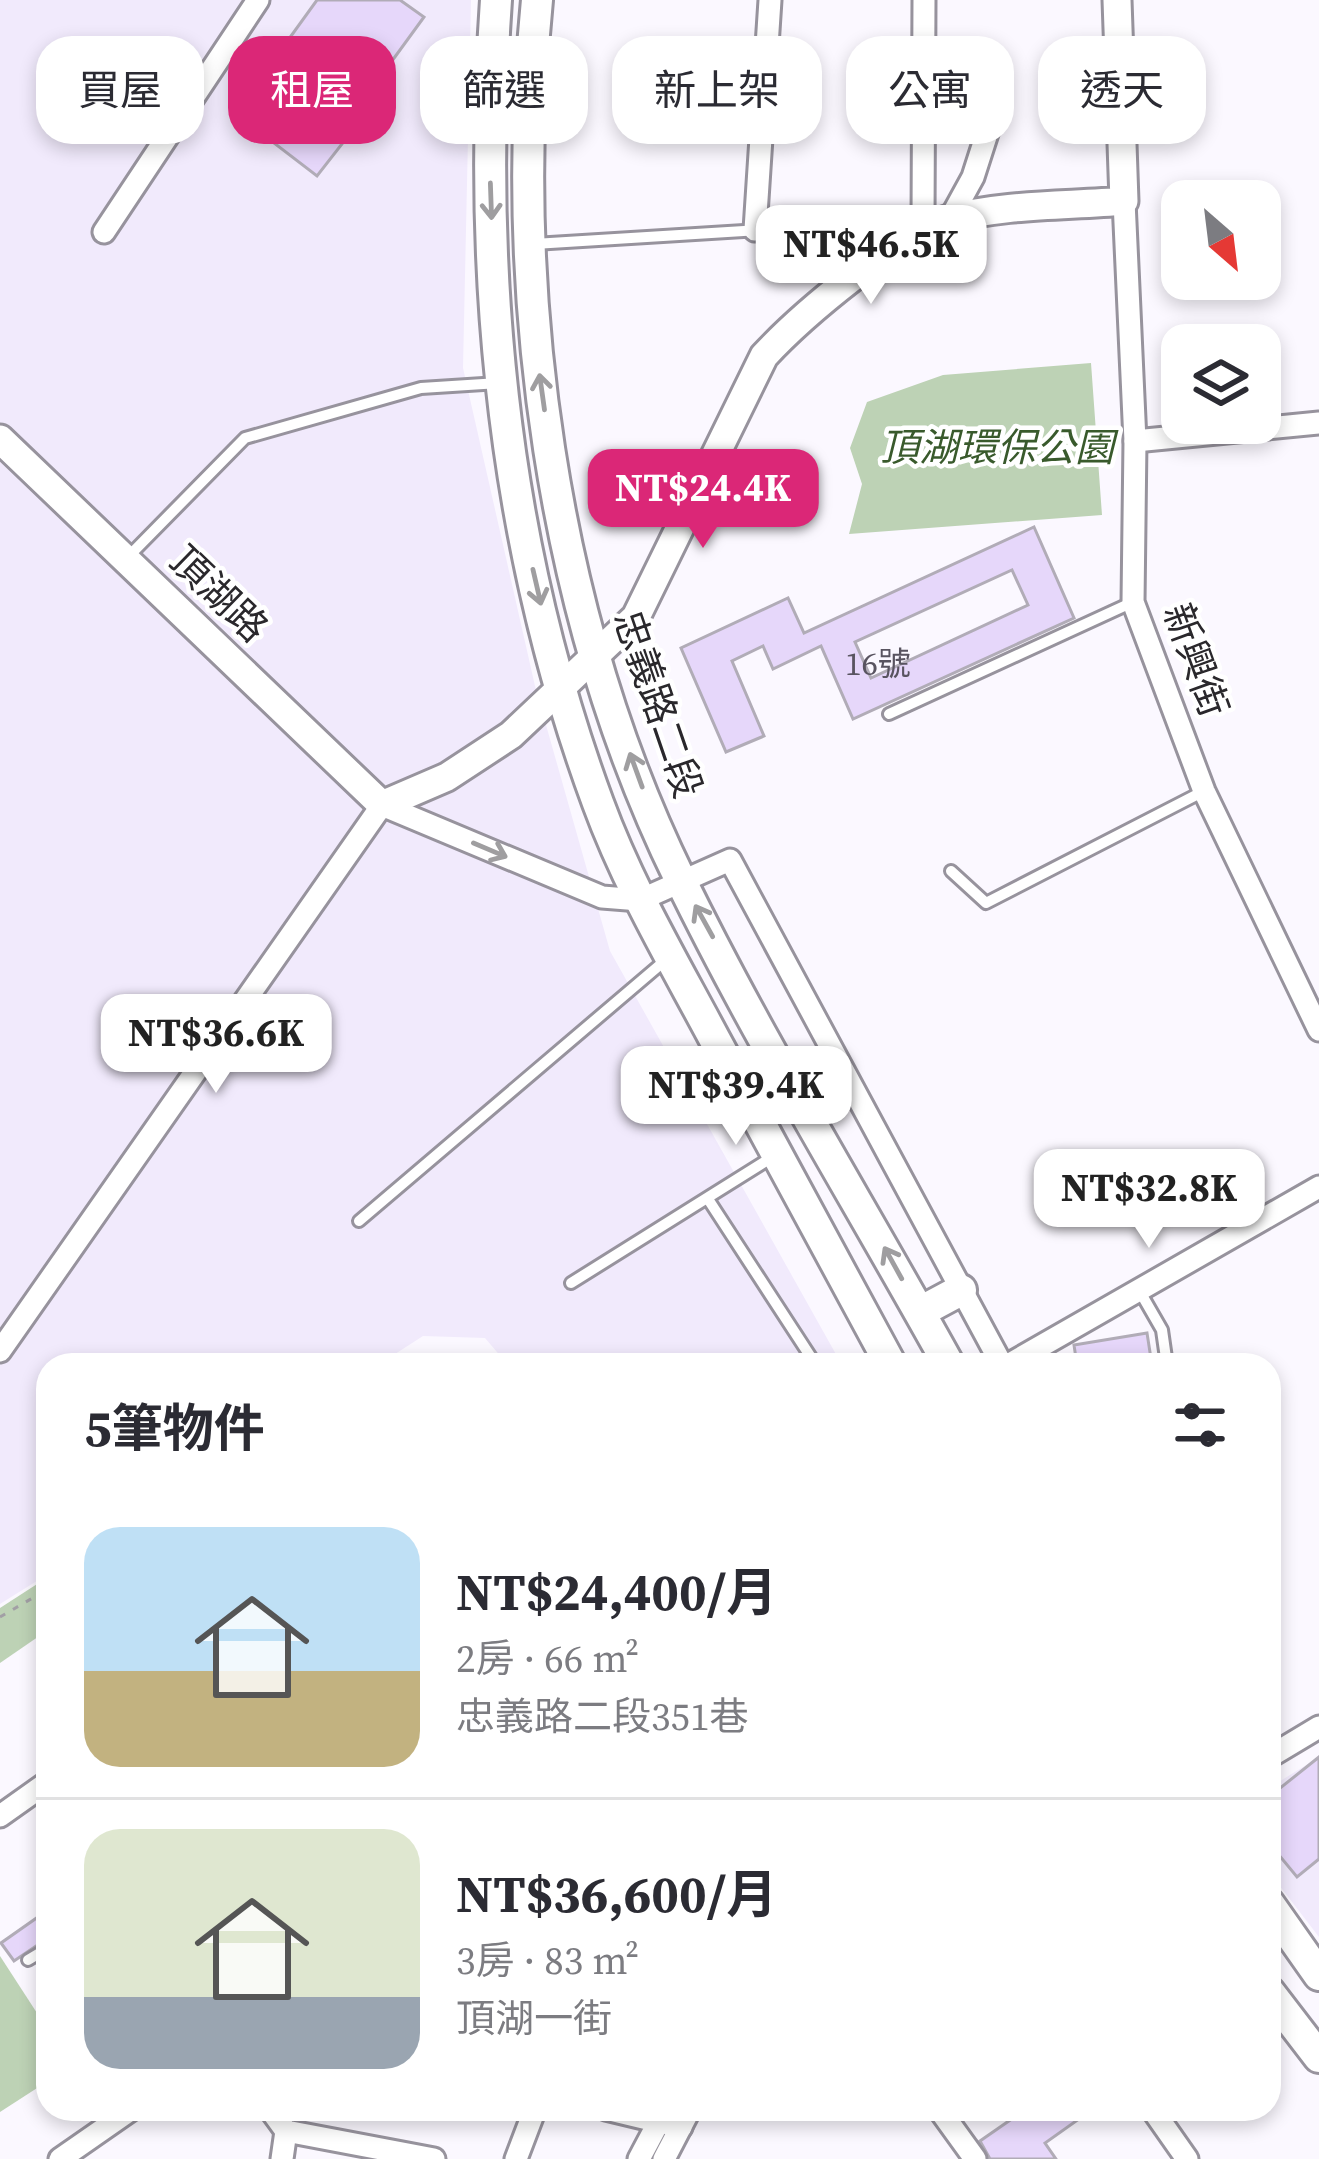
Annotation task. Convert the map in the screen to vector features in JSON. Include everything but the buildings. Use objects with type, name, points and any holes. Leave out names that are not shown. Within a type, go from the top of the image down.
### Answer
[{"type":"main road","name":"忠義路二段","points":[[496,0],[488,111],[499,383],[525,535],[560,687],[598,805],[640,900],[885,1353]]},
{"type":"main road","name":"忠義路二段","points":[[536,0],[530,244],[539,378],[554,473],[597,652],[635,770],[680,878],[942,1353]]},
{"type":"main road","points":[[920,1312],[961,1290]]},
{"type":"main road","points":[[1281,1921],[1319,1975]]},
{"type":"main road","points":[[1281,2007],[1319,2056]]},
{"type":"street","points":[[104,232],[258,0]]},
{"type":"street","points":[[755,230],[770,0]]},
{"type":"street","points":[[924,0],[937,219]]},
{"type":"street","name":"新興街","points":[[1117,0],[1135,441],[1132,602],[1204,791],[1319,1028]]},
{"type":"street","points":[[0,1351],[382,805],[447,777],[511,735],[636,617],[764,356],[789,329],[937,219],[973,177],[984,144]]},
{"type":"street","points":[[937,219],[1124,201]]},
{"type":"street","points":[[1135,441],[1319,423]]},
{"type":"street","name":"頂湖路","points":[[0,439],[382,805],[602,897],[640,900]]},
{"type":"street","points":[[640,900],[680,878],[730,860],[998,1353]]},
{"type":"street","points":[[1026,1353],[1319,1187]]},
{"type":"street","points":[[1281,1750],[1319,1727]]},
{"type":"street","points":[[0,1816],[36,1791]]},
{"type":"street","points":[[60,2159],[115,2121]]},
{"type":"street","points":[[278,2121],[286,2131],[434,2159]]},
{"type":"street","points":[[516,2159],[530,2121]]},
{"type":"street","points":[[639,2159],[670,2121]]},
{"type":"street","points":[[664,2159],[673,2121]]},
{"type":"street","points":[[948,2121],[975,2159]]},
{"type":"street","points":[[1160,2121],[1187,2159]]},
{"type":"street","points":[[282,2159],[286,2131]]},
{"type":"lane","points":[[530,244],[937,219]]},
{"type":"lane","points":[[126,559],[245,438],[421,388],[499,383]]},
{"type":"lane","points":[[889,714],[1132,602]]},
{"type":"lane","points":[[951,871],[986,903],[1204,791]]},
{"type":"lane","points":[[359,1222],[670,956]]},
{"type":"lane","points":[[572,1283],[777,1154]]},
{"type":"lane","points":[[708,1199],[808,1353]]},
{"type":"lane","points":[[1139,1290],[1162,1330],[1166,1353]]},
{"type":"lane","points":[[28,1960],[36,1955]]},
{"type":"path","points":[[0,1617],[36,1596]]},
{"type":"shaded area","points":[[0,0],[471,0],[470,36],[420,36],[420,144],[468,144],[463,368],[535,686],[610,951],[835,1353],[498,1353],[485,1338],[423,1336],[397,1353],[36,1353],[36,1582],[0,1604]]},
{"type":"shaded area","points":[[1319,1757],[1319,1937],[1281,1888],[1281,1781]]},
{"type":"green space","name":"頂湖環保公園","points":[[1091,363],[1102,515],[849,534],[862,484],[850,448],[867,402],[943,375]]},
{"type":"green space","points":[[36,1585],[36,1638],[0,1663],[0,1608]]},
{"type":"green space","points":[[0,1956],[36,2012],[36,2089],[0,2112]]}]
